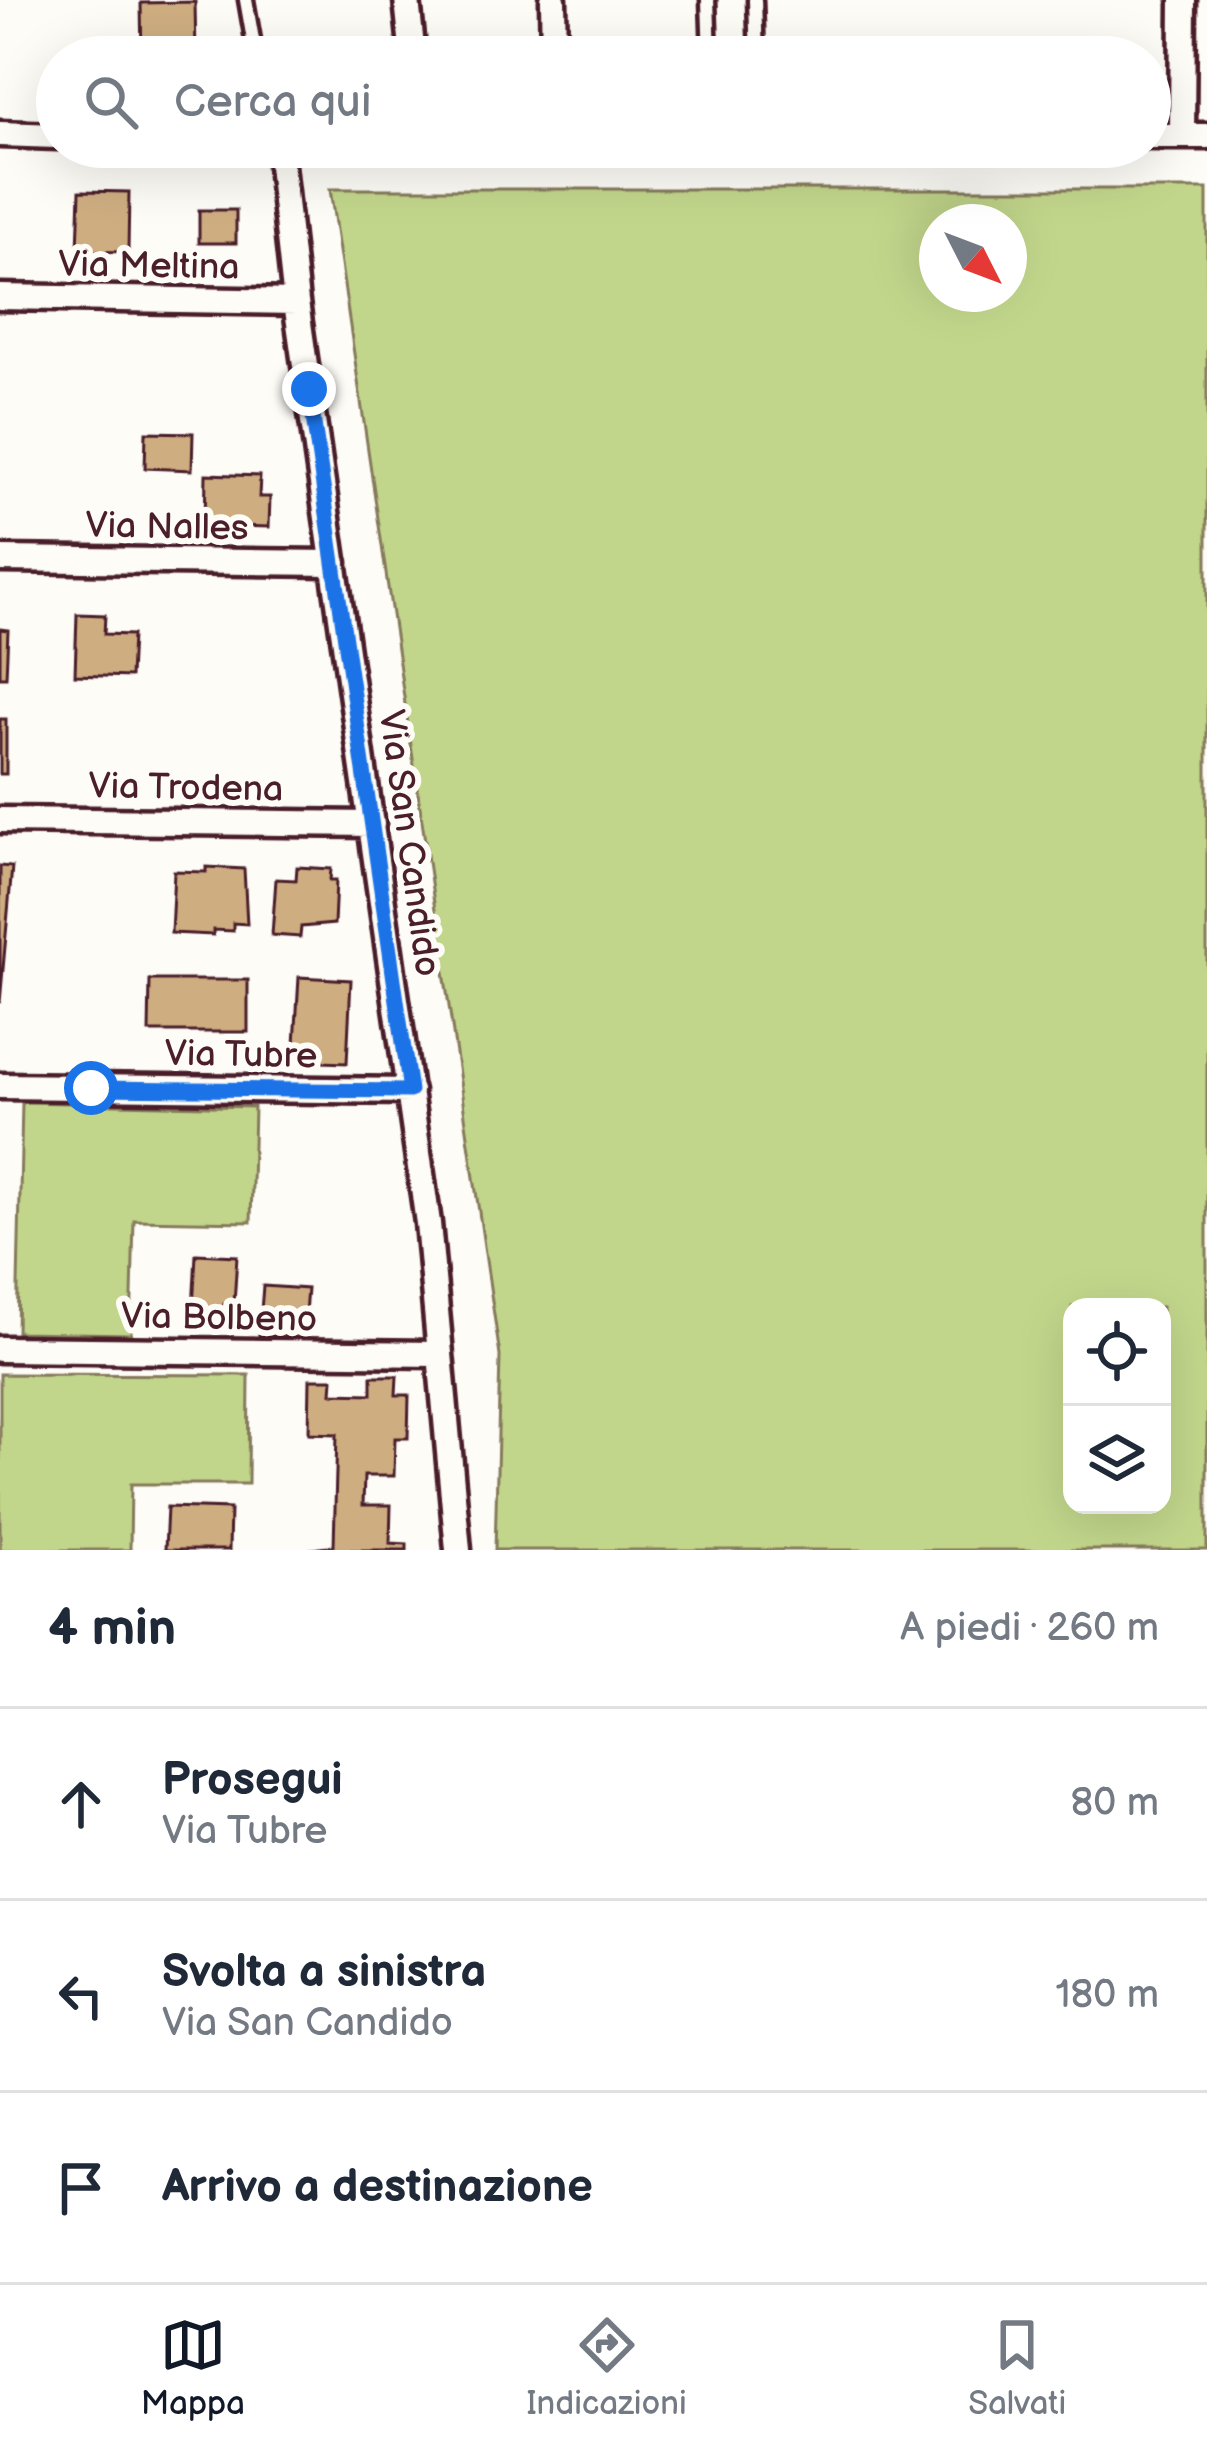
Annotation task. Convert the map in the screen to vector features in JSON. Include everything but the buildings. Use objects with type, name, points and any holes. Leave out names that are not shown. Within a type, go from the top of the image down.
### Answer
[{"type":"street","points":[[407,0],[411,36]]},
{"type":"street","points":[[553,0],[554,36]]},
{"type":"street","points":[[1183,0],[1194,136]]},
{"type":"street","points":[[0,134],[36,135]]},
{"type":"street","name":"Via San Candido","points":[[281,168],[296,302],[428,1223],[458,1550]]},
{"type":"street","name":"Via Meltina","points":[[0,297],[296,302]]},
{"type":"street","name":"Via Nalles","points":[[0,559],[334,562]]},
{"type":"street","name":"Via Trodena","points":[[0,820],[371,824]]},
{"type":"street","name":"Via Tubre","points":[[0,1086],[410,1091]]},
{"type":"street","name":"Via Bolbeno","points":[[0,1349],[437,1354]]},
{"type":"lane","points":[[247,0],[253,36]]},
{"type":"lane","points":[[708,0],[709,36]]},
{"type":"lane","points":[[755,0],[757,36]]},
{"type":"green space","points":[[330,189],[1207,189],[1207,1550],[495,1550],[500,1356]]},
{"type":"green space","points":[[22,1102],[254,1107],[251,1222],[134,1220],[131,1334],[17,1332]]},
{"type":"green space","points":[[0,1374],[249,1375],[248,1484],[131,1484],[130,1550],[0,1550]]},
{"type":"route","points":[[91,1088],[410,1091],[309,389]]}]
